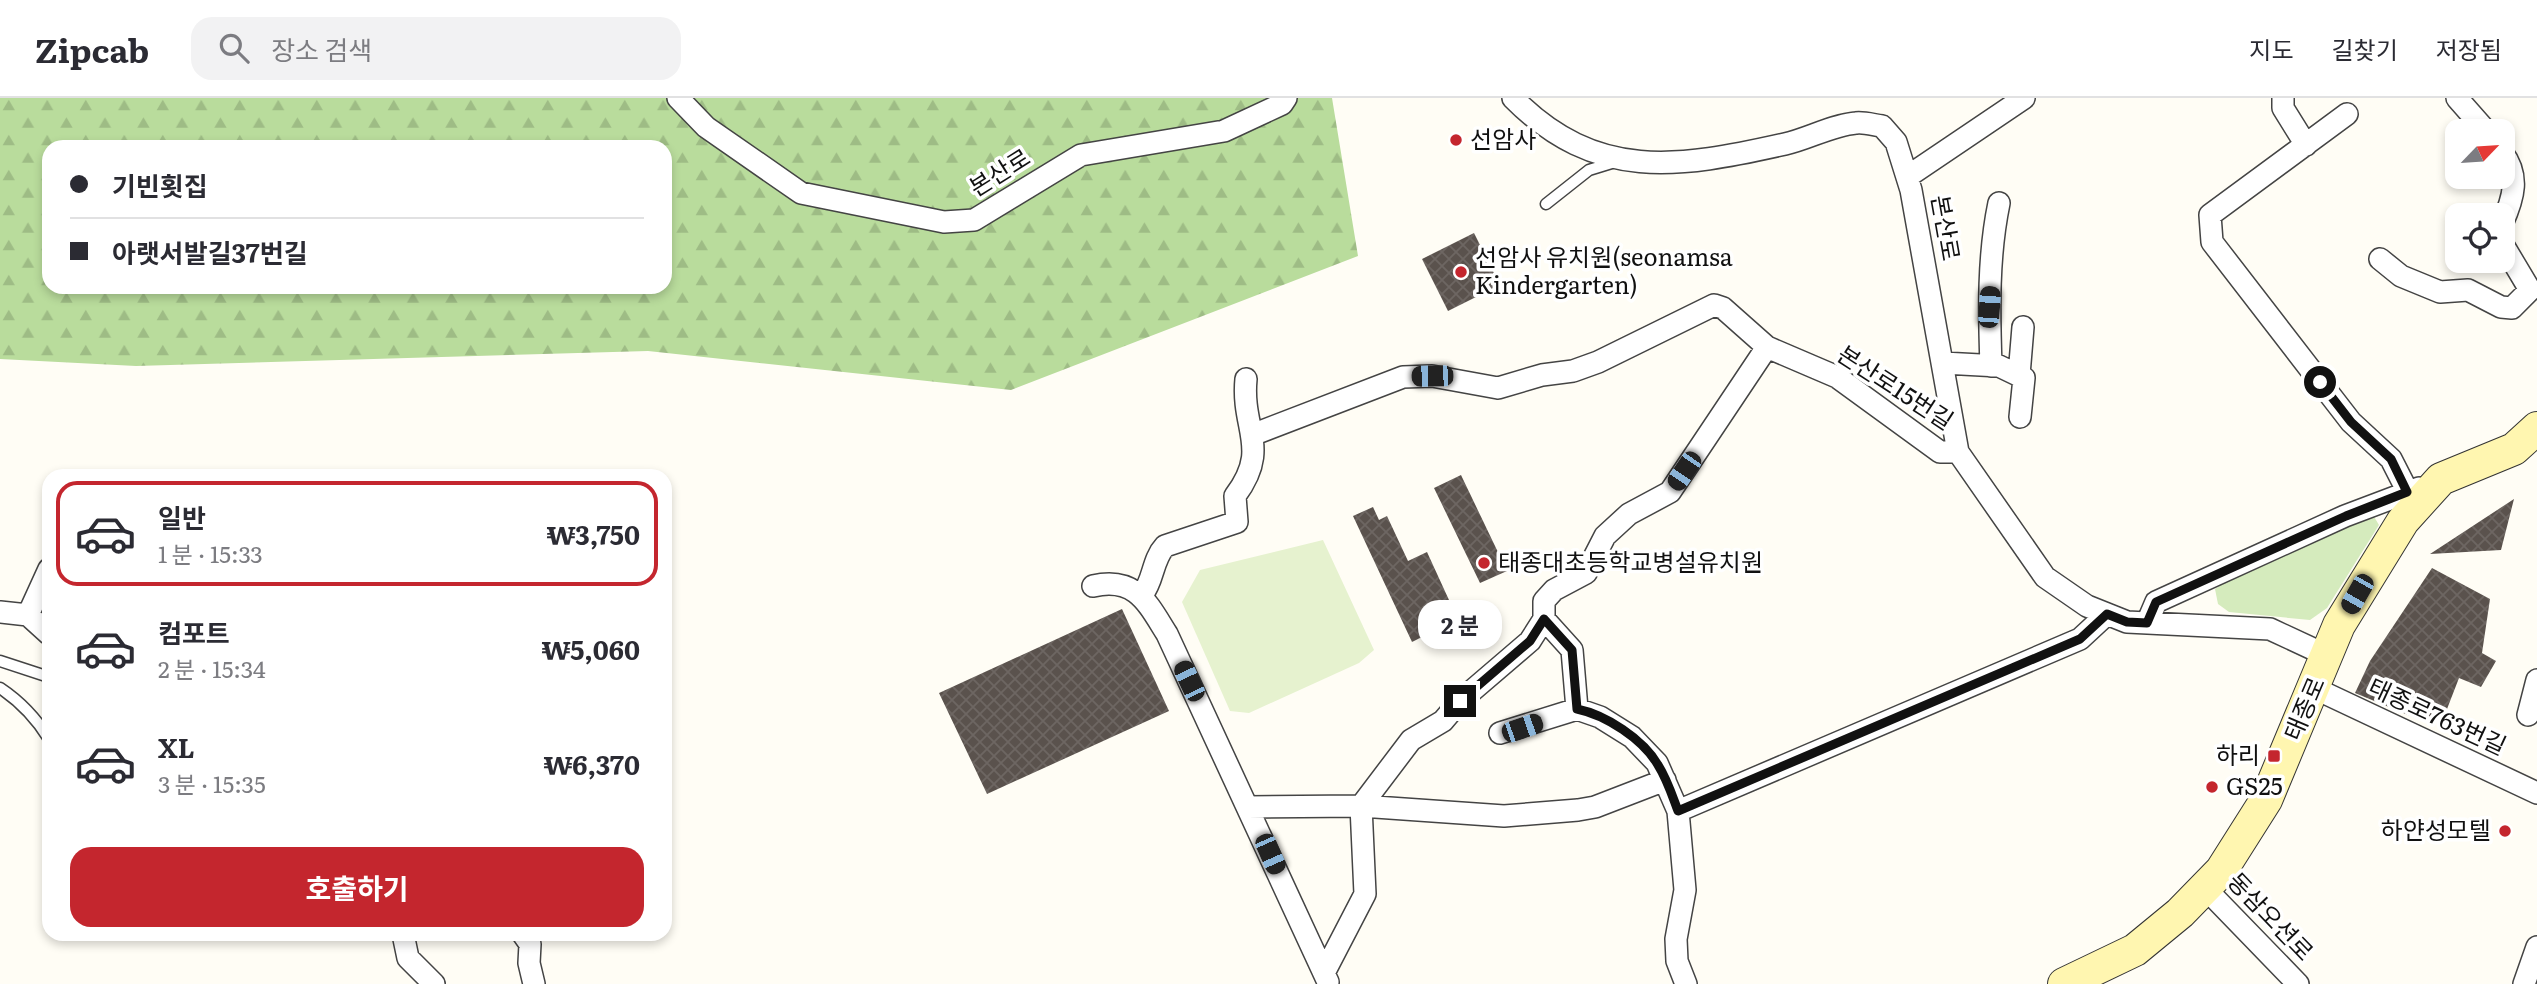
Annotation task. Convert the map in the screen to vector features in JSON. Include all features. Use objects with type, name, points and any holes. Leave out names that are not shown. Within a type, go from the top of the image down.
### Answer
[{"type":"main road","name":"태종로","points":[[2064,984],[2135,950],[2180,913],[2234,853],[2266,800],[2339,625],[2411,500],[2441,479],[2514,449],[2537,428]]},
{"type":"street","name":"본산로","points":[[678,98],[706,127],[801,193],[944,222],[974,220],[1081,155],[1224,131],[1282,104],[1286,98]]},
{"type":"street","name":"본산로","points":[[1513,98],[1535,121],[1583,149],[1618,161],[1678,163],[1786,144],[1856,123],[1882,126],[1896,142],[1907,177],[1958,453],[2045,577],[2087,606],[2127,622],[2270,629],[2328,656]]},
{"type":"street","points":[[1907,177],[2024,98]]},
{"type":"street","points":[[2283,98],[2283,108],[2305,145]]},
{"type":"street","points":[[2456,98],[2475,119]]},
{"type":"street","points":[[2147,623],[2156,602],[2346,516],[2411,500],[2391,459],[2351,422],[2212,242],[2210,215],[2347,114]]},
{"type":"street","points":[[1991,366],[1989,307],[1994,226],[1999,203]]},
{"type":"street","points":[[2380,259],[2401,276],[2440,292],[2468,290],[2501,307],[2512,308],[2529,290],[2515,266]]},
{"type":"street","name":"본산로15번길","points":[[1252,435],[1403,377],[1432,376],[1499,388],[1542,374],[1573,371],[1598,362],[1714,305],[1723,308],[1767,347],[1837,377],[1940,452],[1958,453]]},
{"type":"street","points":[[2019,375],[2023,327]]},
{"type":"street","points":[[1326,978],[1365,894],[1361,806],[1410,740],[1443,721],[1460,701],[1530,641],[1554,590],[1586,573],[1605,536],[1629,514],[1670,492],[1767,347]]},
{"type":"street","points":[[1943,363],[1991,366],[2024,378],[2020,417]]},
{"type":"street","points":[[1142,594],[1149,586],[1157,554],[1165,546],[1237,522],[1235,496],[1248,478],[1255,455],[1244,402],[1246,379]]},
{"type":"street","points":[[1093,586],[1108,583],[1142,594],[1167,634],[1326,978]]},
{"type":"street","points":[[28,614],[42,584]]},
{"type":"street","points":[[1544,610],[1572,650],[1577,709]]},
{"type":"street","points":[[0,612],[28,614],[42,627]]},
{"type":"street","points":[[1678,811],[2080,639],[2107,614]]},
{"type":"street","points":[[2529,715],[2537,680]]},
{"type":"street","name":"태종로763번길","points":[[2314,688],[2537,793]]},
{"type":"street","points":[[1500,733],[1577,709],[1600,718],[1632,737],[1657,763],[1678,811],[1685,890],[1676,939],[1677,961],[1686,984]]},
{"type":"street","points":[[1248,807],[1361,806],[1504,816],[1595,807],[1665,780]]},
{"type":"street","name":"동삼오션로","points":[[2204,887],[2298,984]]},
{"type":"street","points":[[404,941],[408,958],[434,984]]},
{"type":"street","points":[[528,941],[534,984]]},
{"type":"street","points":[[2524,984],[2537,947]]},
{"type":"lane","points":[[1546,204],[1589,170],[1618,161]]},
{"type":"lane","points":[[0,661],[42,675]]},
{"type":"lane","points":[[0,688],[15,698],[42,728]]},
{"type":"green space","points":[[0,98],[1332,98],[1358,256],[1011,390],[648,351],[136,366],[0,359]]},
{"type":"green space","points":[[2373,515],[2379,525],[2327,608],[2310,620],[2229,612],[2218,604],[2215,589],[2227,581]]},
{"type":"green space","points":[[1323,540],[1374,650],[1359,663],[1249,713],[1230,711],[1182,602],[1200,570]]},
{"type":"building","name":"선암사 유치원(seonamsa Kindergarten)","points":[[1474,233],[1500,285],[1448,311],[1422,259]]},
{"type":"building","points":[[1461,475],[1507,571],[1480,583],[1434,488]]},
{"type":"building","points":[[2514,499],[2501,550],[2430,554]]},
{"type":"building","points":[[1373,507],[1379,520],[1387,516],[1408,561],[1427,552],[1449,600],[1429,609],[1438,629],[1412,642],[1353,516]]},
{"type":"building","points":[[2432,568],[2490,599],[2482,653],[2496,661],[2481,687],[2459,678],[2447,709],[2425,722],[2355,693],[2370,661]]},
{"type":"building","points":[[1122,609],[1169,711],[987,794],[939,693]]},
{"type":"place","name":"선암사","points":[[1456,140]]},
{"type":"place","name":"선암사 유치원(seonamsa Kindergarten)","points":[[1461,272]]},
{"type":"place","name":"태종대초등학교병설유치원","points":[[1484,563]]},
{"type":"place","name":"하리","points":[[2274,756]]},
{"type":"place","name":"GS25","points":[[2212,787]]},
{"type":"place","name":"하얀성모텔","points":[[2505,831]]},
{"type":"route","points":[[1460,701],[1530,641],[1544,619],[1572,650],[1577,709],[1600,718],[1632,737],[1657,763],[1678,811],[2080,639],[2107,614],[2127,622],[2147,623],[2156,602],[2346,516],[2407,492],[2391,459],[2351,422],[2320,382]]}]
